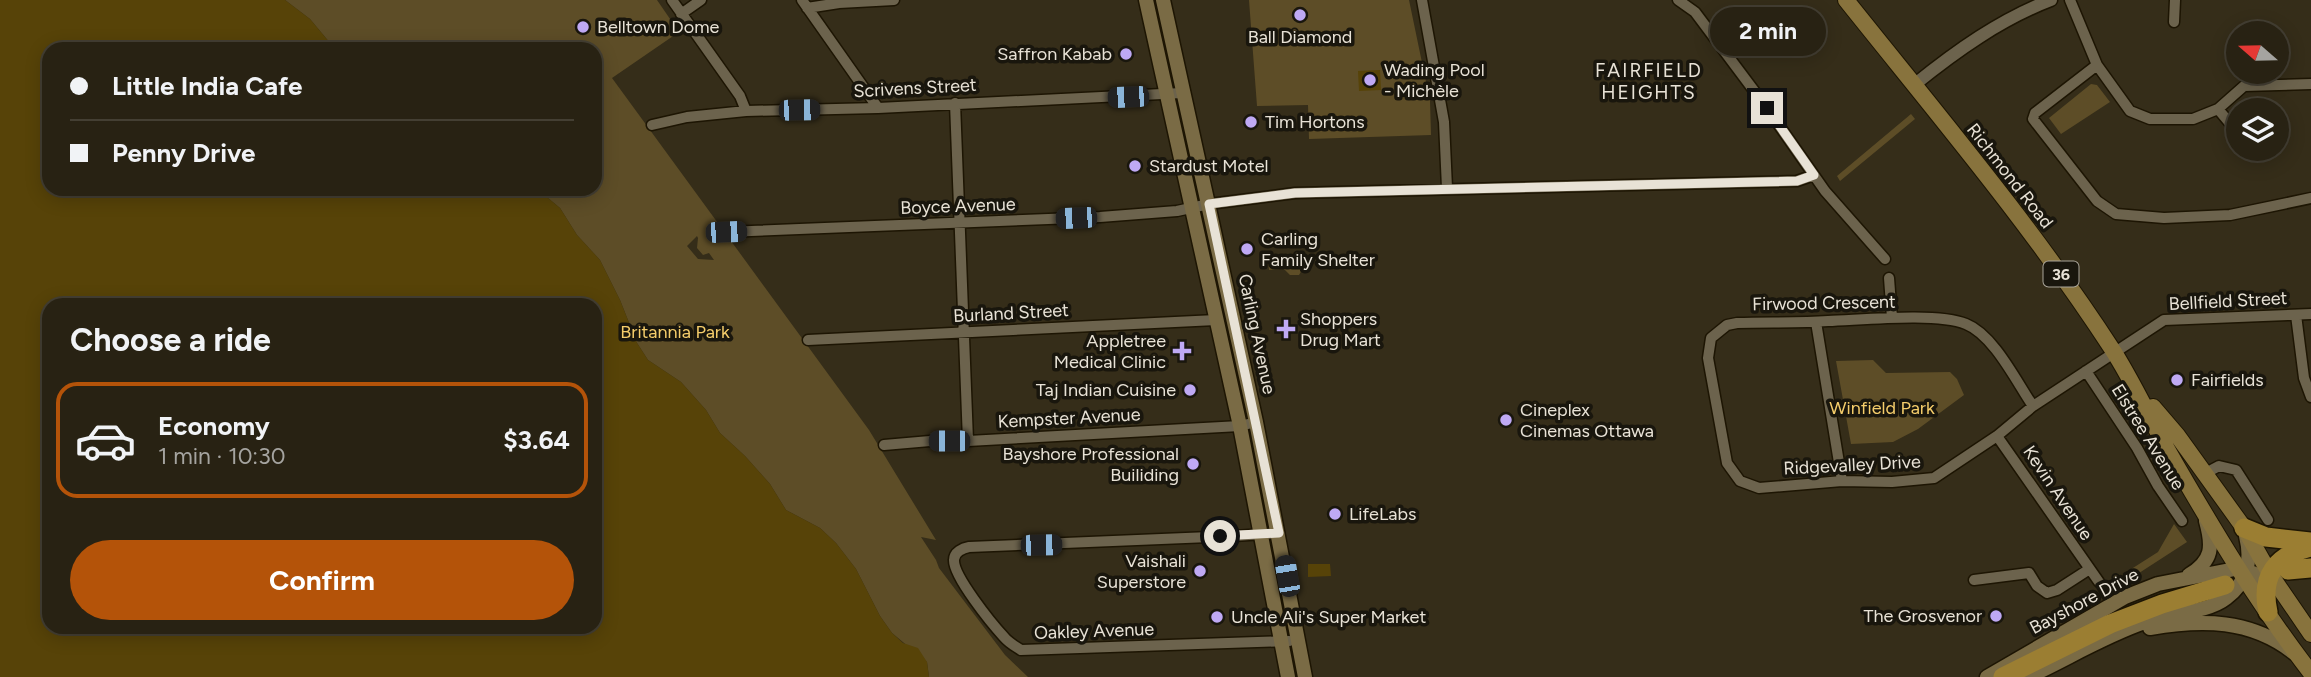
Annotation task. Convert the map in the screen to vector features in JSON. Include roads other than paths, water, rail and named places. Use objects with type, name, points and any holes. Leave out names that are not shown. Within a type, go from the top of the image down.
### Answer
[{"type":"highway","points":[[2244,528],[2266,537],[2311,544]]},
{"type":"highway","points":[[2268,612],[2266,600],[2283,558],[2311,544]]},
{"type":"highway","points":[[2275,575],[2311,568]]},
{"type":"highway","points":[[2003,677],[2020,674],[2110,624],[2162,604],[2225,585]]},
{"type":"main road","name":"Carling Avenue","points":[[1146,0],[1240,426],[1288,677]]},
{"type":"main road","name":"Carling Avenue","points":[[1163,0],[1181,93],[1209,204],[1256,422],[1305,676]]},
{"type":"main road","name":"Richmond Road","points":[[1846,0],[2054,264],[2133,383],[2169,453],[2203,510],[2268,612],[2311,673]]},
{"type":"main road","name":"Richmond Road","points":[[2133,383],[2177,435],[2244,528],[2311,634]]},
{"type":"main road","points":[[2181,579],[2203,565],[2210,551],[2211,538],[2203,510]]},
{"type":"main road","points":[[2020,674],[2048,671],[2148,620],[2217,603],[2231,594],[2244,572],[2249,546],[2244,528]]},
{"type":"main road","points":[[2244,572],[2275,575]]},
{"type":"main road","name":"Bayshore Drive","points":[[1987,677],[2136,592],[2181,579],[2244,572]]},
{"type":"main road","points":[[2118,634],[2186,623],[2228,624],[2265,634],[2299,657]]},
{"type":"street","points":[[672,0],[740,96],[746,111]]},
{"type":"street","points":[[681,14],[701,0]]},
{"type":"street","points":[[804,4],[894,0]]},
{"type":"street","points":[[1422,0],[1444,122],[1447,188]]},
{"type":"street","points":[[1678,0],[1695,12],[1825,191],[1885,259]]},
{"type":"street","points":[[1914,85],[1950,56],[1982,36],[2028,9],[2050,0]]},
{"type":"street","points":[[2070,0],[2097,65],[2130,111],[2150,119],[2193,119],[2218,109],[2244,86],[2311,83]]},
{"type":"street","points":[[2174,22],[2175,0]]},
{"type":"street","points":[[804,4],[878,108]]},
{"type":"street","points":[[2097,65],[2035,113],[2034,119],[2097,201],[2116,214],[2164,218],[2230,215],[2311,198]]},
{"type":"street","name":"Scrivens Street","points":[[652,125],[687,117],[746,111],[878,108],[1181,93]]},
{"type":"street","points":[[955,103],[968,441]]},
{"type":"street","points":[[2218,109],[2226,119]]},
{"type":"street","name":"Boyce Avenue","points":[[726,232],[1100,217],[1191,208],[1295,193],[1797,181],[1814,175]]},
{"type":"street","points":[[1889,278],[1892,318]]},
{"type":"street","name":"Bellfield Street","points":[[2114,352],[2170,318],[2311,314]]},
{"type":"street","points":[[2296,315],[2304,378],[2311,397]]},
{"type":"street","name":"Firwood Crescent","points":[[1730,466],[1727,463],[1708,358],[1711,338],[1727,325],[1737,323],[1892,318],[1939,319],[1966,324],[1983,335],[2033,406]]},
{"type":"street","name":"Burland Street","points":[[808,340],[1216,320]]},
{"type":"street","points":[[1816,322],[1842,481]]},
{"type":"street","name":"Ridgevalley Drive","points":[[1730,466],[1740,481],[1759,488],[1842,481],[1892,482],[1934,478],[1997,436],[2033,406],[2114,352]]},
{"type":"street","name":"Elstree Avenue","points":[[2086,371],[2182,521]]},
{"type":"street","name":"Kempster Avenue","points":[[884,445],[1240,426],[1256,422]]},
{"type":"street","name":"Kevin Avenue","points":[[1997,436],[2088,570],[2099,582]]},
{"type":"street","points":[[2204,474],[2219,466],[2236,470],[2268,520]]},
{"type":"street","points":[[1260,534],[1279,533]]},
{"type":"street","name":"Oakley Avenue","points":[[1260,534],[962,548],[953,561],[961,579],[1003,636],[1021,650],[1298,640]]},
{"type":"street","points":[[1974,580],[2029,573],[2037,586],[2047,593],[2057,590],[2088,570]]},
{"type":"place","name":"Ball Diamond","points":[[1300,15]]},
{"type":"place","name":"Belltown Dome","points":[[583,27]]},
{"type":"place","name":"Saffron Kabab","points":[[1126,54]]},
{"type":"place","name":"Wading Pool - Michèle","points":[[1370,80]]},
{"type":"place","name":"Tim Hortons","points":[[1251,122]]},
{"type":"place","name":"Stardust Motel","points":[[1135,166]]},
{"type":"place","name":"Carling Family Shelter","points":[[1247,249]]},
{"type":"place","name":"Shoppers Drug Mart","points":[[1286,329]]},
{"type":"place","name":"Appletree Medical Clinic","points":[[1182,351]]},
{"type":"place","name":"Fairfields","points":[[2177,380]]},
{"type":"place","name":"Taj Indian Cuisine","points":[[1190,390]]},
{"type":"place","name":"Cineplex Cinemas Ottawa","points":[[1506,420]]},
{"type":"place","name":"Bayshore Professional Builiding","points":[[1193,464]]},
{"type":"place","name":"LifeLabs","points":[[1335,514]]},
{"type":"place","name":"Vaishali Superstore","points":[[1200,571]]},
{"type":"place","name":"The Grosvenor","points":[[1996,616]]},
{"type":"place","name":"Uncle Ali's Super Market","points":[[1217,617]]},
{"type":"district","name":"FAIRFIELD HEIGHTS","points":[[1649,81]]},
{"type":"park label","name":"Britannia Park","points":[[675,332]]},
{"type":"park label","name":"Winfield Park","points":[[1882,408]]}]
